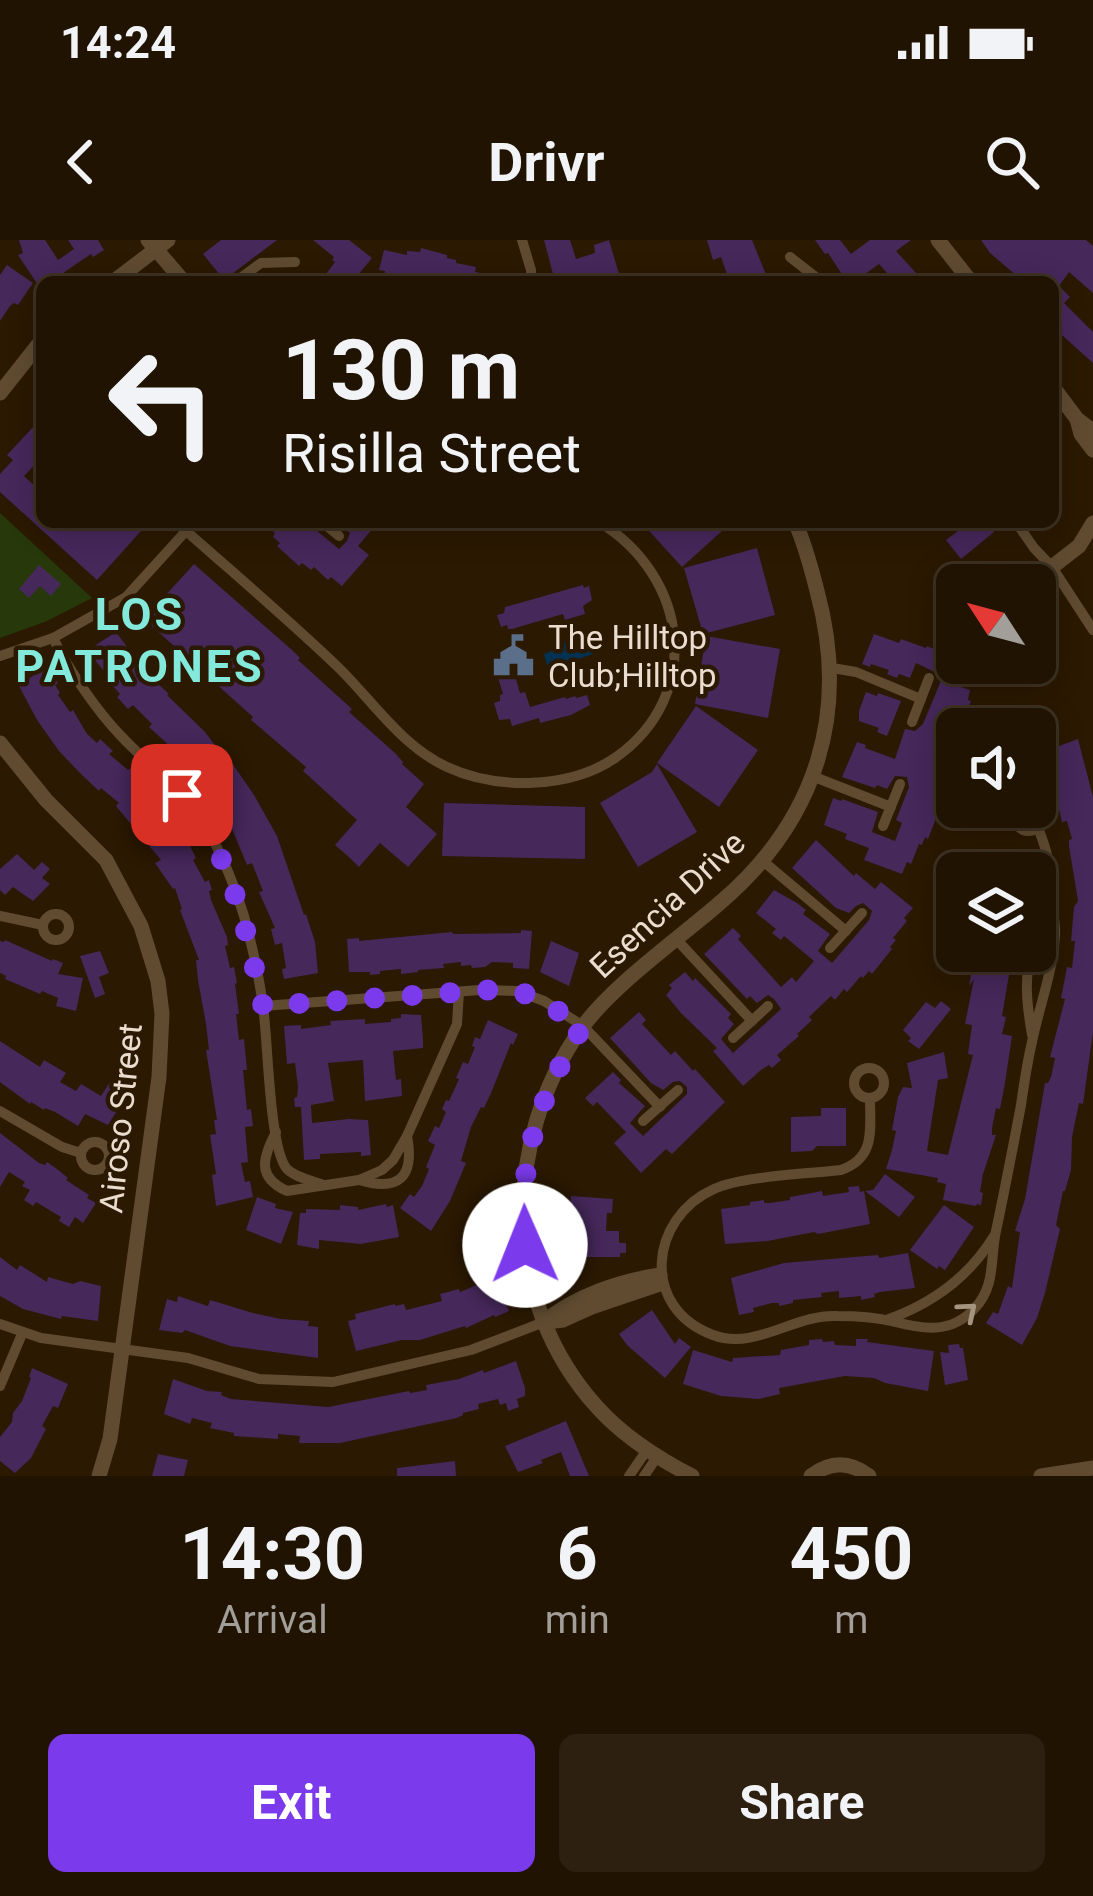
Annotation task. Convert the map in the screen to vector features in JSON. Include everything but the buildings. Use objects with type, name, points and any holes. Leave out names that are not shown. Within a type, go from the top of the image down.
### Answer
[{"type":"street","points":[[522,240],[531,276]]},
{"type":"street","points":[[938,240],[966,276]]},
{"type":"street","points":[[119,276],[157,243],[180,276]]},
{"type":"street","points":[[790,256],[815,276]]},
{"type":"street","points":[[243,276],[261,263],[295,262]]},
{"type":"street","points":[[0,393],[36,348]]},
{"type":"street","points":[[1059,395],[1077,419],[1093,430]]},
{"type":"street","points":[[1077,419],[1093,450]]},
{"type":"street","points":[[1055,564],[1086,544],[1093,523]]},
{"type":"street","points":[[0,656],[53,638],[126,598],[179,528]]},
{"type":"street","points":[[183,528],[340,670],[405,740],[449,768],[524,783],[583,773],[613,759],[652,718],[670,679],[674,626],[662,588],[625,540],[608,528]]},
{"type":"street","points":[[329,528],[339,536]]},
{"type":"street","name":"Esencia Drive","points":[[692,1476],[652,1453],[598,1409],[557,1351],[528,1270],[524,1176],[536,1117],[583,1026],[763,861],[812,776],[829,710],[832,668],[822,608],[797,528]]},
{"type":"street","points":[[1020,528],[1050,564]]},
{"type":"street","points":[[1056,572],[1093,630]]},
{"type":"street","points":[[53,638],[118,734],[182,795],[209,833],[230,875],[244,915],[263,1006],[276,1132],[286,1168],[321,1184]]},
{"type":"street","points":[[832,668],[856,672],[921,698]]},
{"type":"street","points":[[912,722],[929,678]]},
{"type":"street","name":"Airoso Street","points":[[0,743],[46,800],[106,860],[141,926],[158,981],[162,1014],[157,1095],[110,1439],[99,1476]]},
{"type":"street","points":[[812,776],[891,807]]},
{"type":"street","points":[[883,826],[900,784]]},
{"type":"street","points":[[1021,828],[1038,829],[1047,852]]},
{"type":"street","points":[[763,861],[846,931]]},
{"type":"street","points":[[830,948],[862,913]]},
{"type":"street","points":[[0,916],[43,925]]},
{"type":"street","points":[[677,940],[752,1021]]},
{"type":"street","points":[[1026,972],[1032,1038]]},
{"type":"street","points":[[870,1098],[870,1136],[859,1161],[841,1170],[726,1184],[702,1195],[680,1215],[664,1244],[661,1279],[681,1314],[723,1338],[747,1339],[818,1316],[888,1320],[934,1330],[966,1318],[986,1293],[991,1276],[1032,1038],[1049,972]]},
{"type":"street","points":[[263,1006],[502,989],[531,995],[583,1026],[660,1106]]},
{"type":"street","points":[[359,1180],[388,1165],[407,1136],[457,1024],[459,992]]},
{"type":"street","points":[[733,1038],[768,1006]]},
{"type":"street","points":[[643,1121],[678,1090]]},
{"type":"street","points":[[0,1111],[81,1154]]},
{"type":"street","points":[[276,1132],[265,1168],[272,1182],[292,1192],[321,1184],[359,1180],[382,1186],[398,1180],[410,1161],[407,1136]]},
{"type":"street","points":[[888,1320],[949,1288],[995,1233]]},
{"type":"street","points":[[0,1324],[22,1334],[188,1358],[259,1379],[332,1382],[471,1350],[544,1322],[588,1296],[661,1279]]},
{"type":"street","points":[[0,1386],[22,1334]]},
{"type":"street","points":[[629,1476],[652,1453]]},
{"type":"street","points":[[644,1476],[652,1453]]},
{"type":"street","points":[[812,1476],[819,1469],[840,1464],[869,1476]]},
{"type":"street","points":[[1041,1476],[1093,1468]]},
{"type":"green space","points":[[0,513],[92,598],[0,638]]},
{"type":"water","points":[[589,640],[593,654],[575,660],[576,667],[548,669],[544,654],[555,650],[554,646]]},
{"type":"place","name":"The Hilltop Club;Hilltop","points":[[514,656]]},
{"type":"district","name":"LOS PATRONES","points":[[140,640]]},
{"type":"route","points":[[182,795],[230,875],[244,915],[263,1006],[502,989],[531,995],[583,1026],[536,1117],[524,1176],[525,1245]]}]
